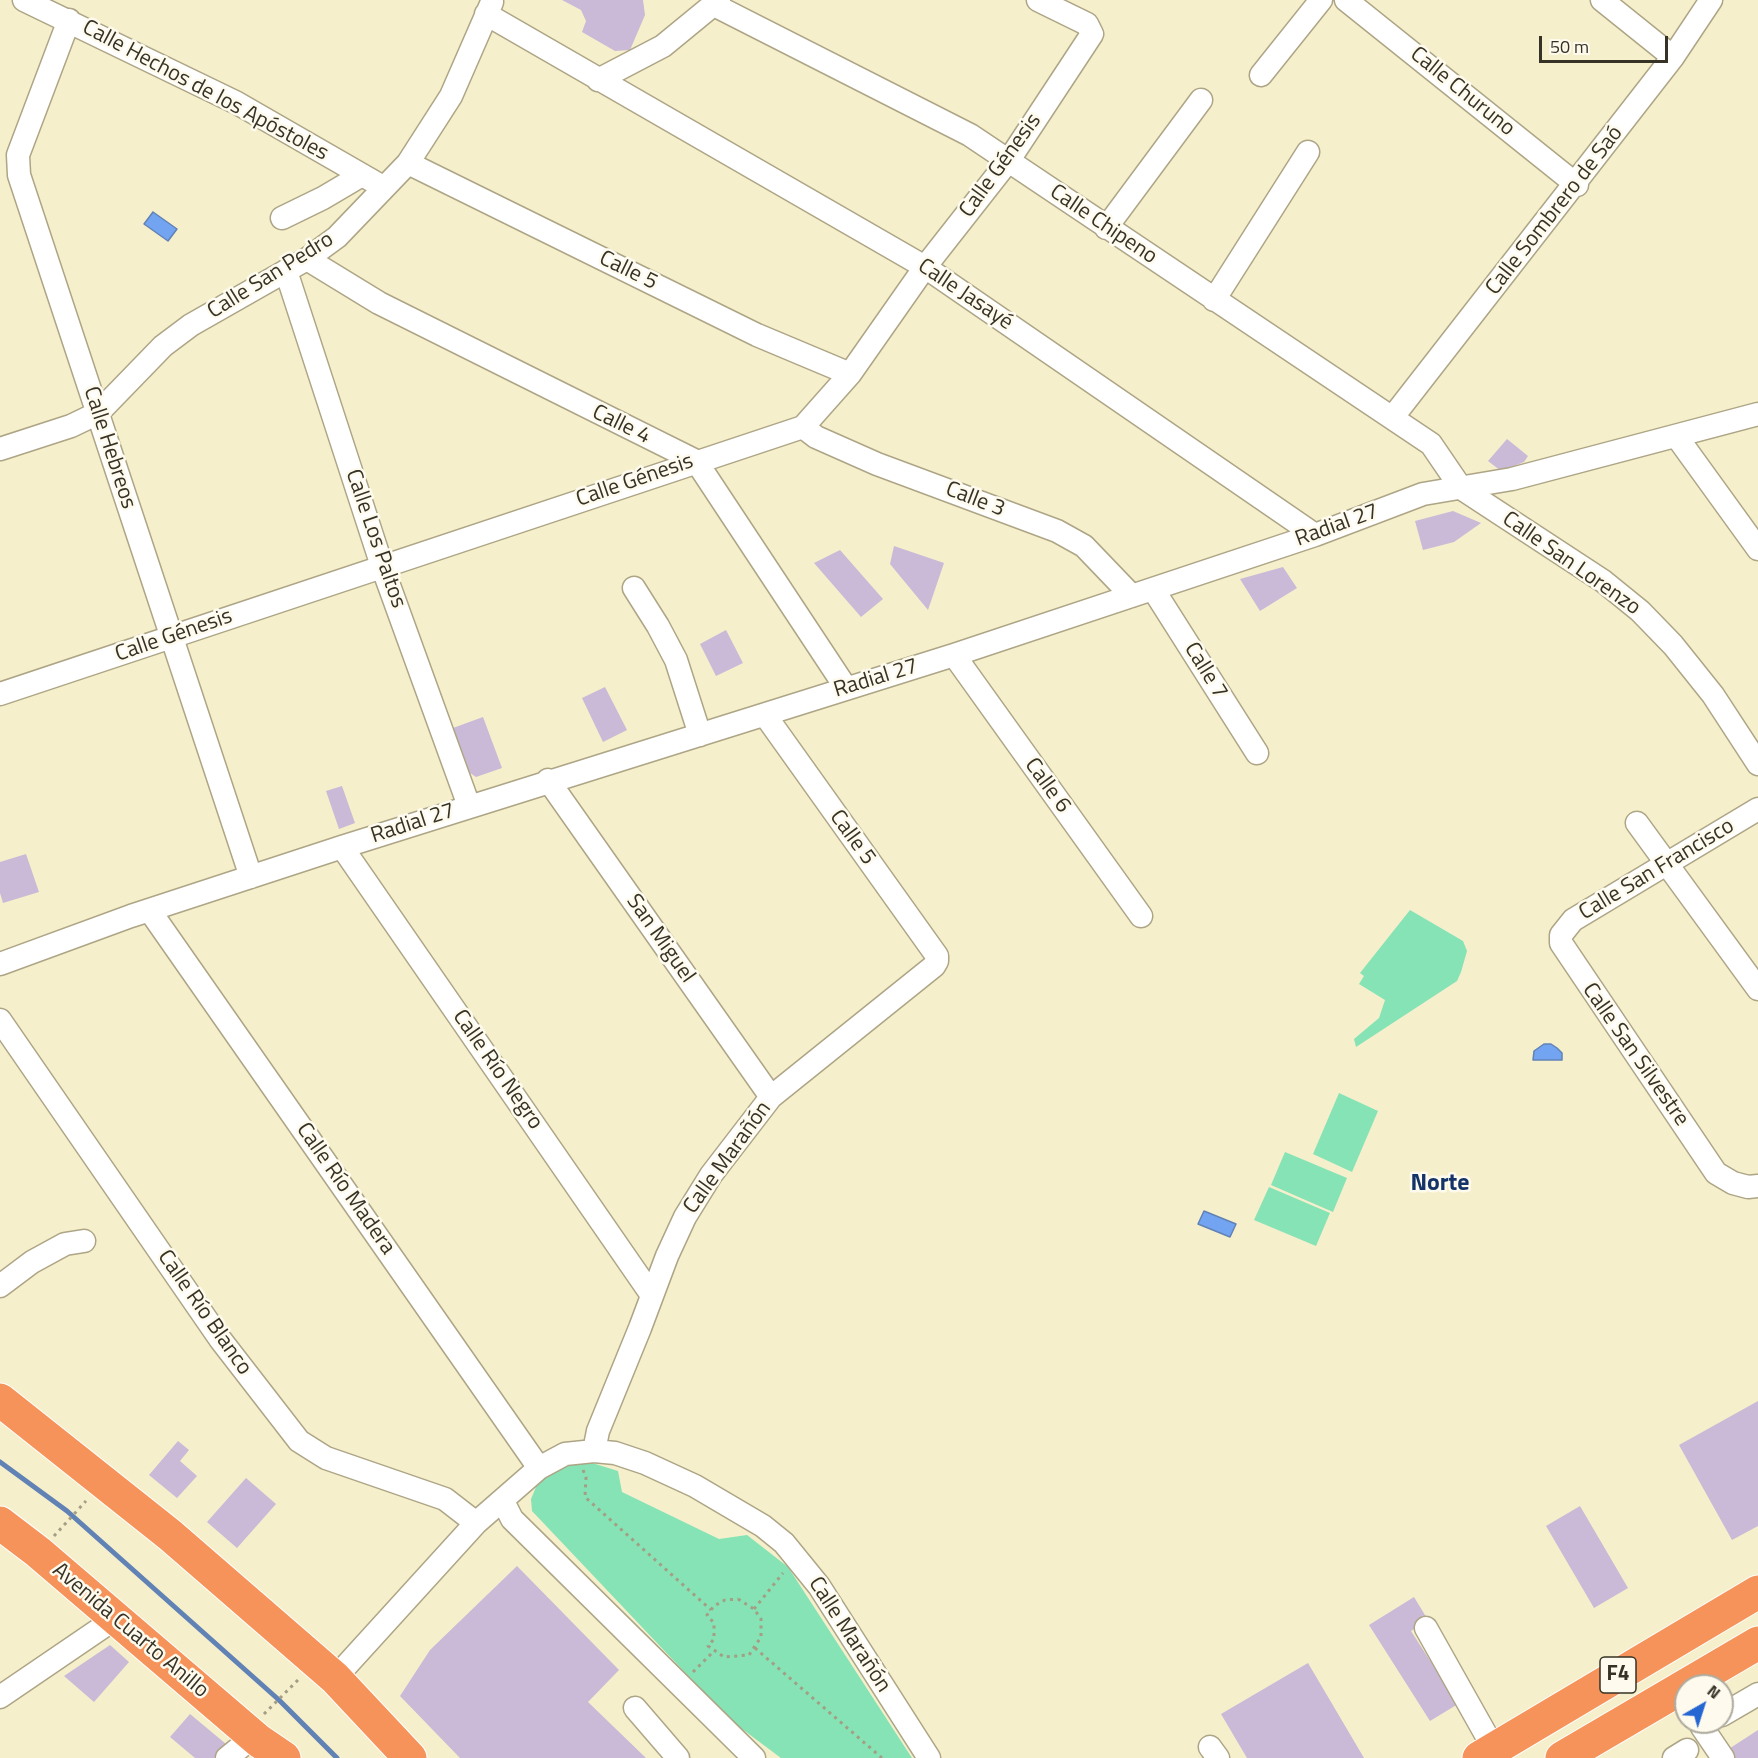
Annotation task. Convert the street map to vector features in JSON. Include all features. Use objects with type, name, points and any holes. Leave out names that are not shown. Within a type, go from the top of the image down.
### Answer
[{"type":"highway","points":[[0,1400],[103,1479],[335,1678],[410,1758]]},
{"type":"highway","name":"Avenida Cuarto Anillo","points":[[0,1523],[268,1741]]},
{"type":"highway","points":[[226,1585],[303,1675],[385,1758]]},
{"type":"highway","name":"F4","points":[[1487,1753],[1758,1592]]},
{"type":"highway","name":"F4","points":[[1717,1674],[1756,1648]]},
{"type":"highway","name":"F4","points":[[1562,1758],[1674,1701]]},
{"type":"street","name":"Calle Hechos de los Apóstoles","points":[[24,0],[237,103],[383,187]]},
{"type":"street","points":[[1261,75],[1321,0]]},
{"type":"street","name":"Calle Churuno","points":[[1347,0],[1576,184]]},
{"type":"street","points":[[1602,0],[1673,57]]},
{"type":"street","name":"Calle Sombrero de Saó","points":[[1392,418],[1673,57],[1711,0]]},
{"type":"street","name":"Calle Génesis","points":[[0,694],[803,427],[850,374],[925,267],[1009,160],[1092,34],[1091,29],[1046,1]]},
{"type":"street","points":[[598,80],[663,46],[716,3]]},
{"type":"street","name":"Calle Chipeno","points":[[716,3],[970,135],[1009,160],[1106,228],[1431,444],[1461,488]]},
{"type":"street","name":"Calle Jasayé","points":[[489,7],[598,80],[925,267],[1315,536]]},
{"type":"street","name":"Calle San Pedro","points":[[0,448],[71,426],[98,413],[177,335],[307,259],[337,237],[408,163],[451,96],[489,7]]},
{"type":"street","name":"Calle Hebreos","points":[[69,20],[10,179],[98,413],[251,878]]},
{"type":"street","points":[[1106,228],[1201,100]]},
{"type":"street","points":[[1214,300],[1308,152]]},
{"type":"street","name":"Calle 5","points":[[408,163],[757,334],[850,374]]},
{"type":"street","points":[[282,218],[362,175]]},
{"type":"street","name":"Calle 4","points":[[307,259],[380,303],[696,461],[846,688]]},
{"type":"street","name":"Calle Los Paltos","points":[[286,271],[382,566],[470,806]]},
{"type":"street","name":"Radial 27","points":[[0,963],[150,911],[548,780],[954,655],[1315,536],[1423,494],[1512,479],[1758,414]]},
{"type":"street","name":"Calle 3","points":[[803,427],[816,437],[878,464],[1057,531],[1084,546],[1142,592]]},
{"type":"street","points":[[1677,437],[1758,549]]},
{"type":"street","name":"Calle San Lorenzo","points":[[1461,488],[1603,581],[1640,611],[1673,645],[1713,695],[1758,764]]},
{"type":"street","points":[[634,588],[676,660],[700,735]]},
{"type":"street","name":"Calle 7","points":[[1142,592],[1257,753]]},
{"type":"street","name":"Calle 6","points":[[954,655],[1141,916]]},
{"type":"street","name":"Calle 5","points":[[765,715],[937,956],[937,961]]},
{"type":"street","name":"San Miguel","points":[[548,780],[771,1097]]},
{"type":"street","name":"Calle San Francisco","points":[[1561,935],[1573,920],[1758,809]]},
{"type":"street","points":[[1637,824],[1758,989]]},
{"type":"street","name":"Calle Río Negro","points":[[342,847],[651,1294]]},
{"type":"street","name":"Calle Río Madera","points":[[150,911],[539,1468]]},
{"type":"street","name":"Calle San Silvestre","points":[[1561,935],[1564,951],[1716,1173],[1733,1183],[1748,1187],[1758,1186]]},
{"type":"street","name":"Calle Marañón","points":[[588,1460],[651,1294],[690,1209],[711,1175],[771,1097],[934,966],[937,961]]},
{"type":"street","name":"Calle Río Blanco","points":[[0,1020],[220,1340],[299,1441],[326,1458],[445,1498],[476,1523]]},
{"type":"street","points":[[0,1286],[32,1262],[65,1244],[84,1241]]},
{"type":"street","name":"Calle Marañón","points":[[335,1678],[476,1523],[539,1468],[565,1454],[588,1460],[615,1453],[645,1462],[695,1486],[763,1526],[797,1556],[929,1758]]},
{"type":"street","points":[[503,1501],[512,1519],[754,1758]]},
{"type":"street","points":[[0,1697],[116,1618]]},
{"type":"street","points":[[1426,1628],[1487,1753]]},
{"type":"street","points":[[1734,1708],[1758,1694]]},
{"type":"street","points":[[635,1708],[678,1758]]},
{"type":"street","points":[[1710,1734],[1723,1758]]},
{"type":"street","points":[[227,1758],[268,1741]]},
{"type":"path","points":[[588,1460],[585,1497],[711,1610]]},
{"type":"path","points":[[69,1521],[83,1504]]},
{"type":"path","points":[[754,1609],[797,1556]]},
{"type":"path","points":[[738,1599],[754,1609],[760,1619],[761,1637],[749,1655],[724,1657],[708,1646],[714,1639],[714,1623],[707,1615],[711,1610],[725,1600],[738,1599]]},
{"type":"path","points":[[755,1648],[882,1758]]},
{"type":"path","points":[[680,1687],[714,1651]]},
{"type":"path","points":[[268,1741],[292,1685]]},
{"type":"green space","points":[[1410,910],[1463,941],[1467,951],[1461,972],[1457,981],[1356,1047],[1354,1039],[1379,1018],[1385,1000],[1359,984],[1364,976],[1360,973]]},
{"type":"green space","points":[[1339,1093],[1378,1111],[1352,1172],[1313,1154]]},
{"type":"green space","points":[[1285,1152],[1347,1178],[1333,1212],[1271,1185]]},
{"type":"green space","points":[[1269,1187],[1330,1213],[1316,1246],[1254,1220]]},
{"type":"green space","points":[[589,1462],[618,1471],[622,1492],[719,1539],[747,1535],[788,1567],[912,1758],[781,1758],[730,1720],[532,1511],[531,1499],[536,1487],[555,1464]]},
{"type":"water","points":[[153,212],[177,229],[168,241],[144,224]]},
{"type":"water","points":[[1544,1044],[1551,1044],[1557,1048],[1562,1053],[1562,1060],[1533,1060],[1534,1051]]},
{"type":"water","points":[[1204,1211],[1236,1224],[1230,1237],[1198,1224]]},
{"type":"building","points":[[562,0],[643,0],[645,15],[630,50],[615,51],[582,32],[586,21],[581,10]]},
{"type":"building","points":[[1507,439],[1528,456],[1524,462],[1501,471],[1488,461]]},
{"type":"building","points":[[1453,511],[1481,523],[1454,542],[1423,550],[1415,521]]},
{"type":"building","points":[[894,546],[944,563],[928,610],[890,564]]},
{"type":"building","points":[[840,550],[883,599],[861,617],[814,563]]},
{"type":"building","points":[[1283,567],[1297,588],[1260,611],[1240,579]]},
{"type":"building","points":[[726,630],[743,663],[716,676],[700,644]]},
{"type":"building","points":[[605,687],[627,730],[603,742],[582,698]]},
{"type":"building","points":[[483,717],[502,768],[476,777],[470,773],[453,728]]},
{"type":"building","points":[[342,786],[355,823],[339,829],[326,791]]},
{"type":"building","points":[[26,854],[39,892],[3,903],[0,893],[0,862]]},
{"type":"building","points":[[1758,1401],[1758,1526],[1732,1540],[1679,1445]]},
{"type":"building","points":[[178,1441],[189,1450],[180,1461],[197,1476],[177,1498],[149,1475]]},
{"type":"building","points":[[246,1478],[276,1504],[237,1548],[207,1522]]},
{"type":"building","points":[[1580,1506],[1628,1588],[1594,1608],[1546,1526]]},
{"type":"building","points":[[517,1566],[619,1670],[588,1702],[646,1758],[460,1758],[400,1696],[430,1650]]},
{"type":"building","points":[[1414,1597],[1428,1620],[1411,1631],[1458,1704],[1430,1721],[1369,1625]]},
{"type":"building","points":[[110,1645],[129,1662],[94,1702],[64,1676]]},
{"type":"building","points":[[1308,1663],[1364,1758],[1247,1758],[1221,1714]]},
{"type":"building","points":[[190,1714],[226,1744],[214,1758],[195,1758],[170,1737]]},
{"type":"building","points":[[1758,1730],[1758,1758],[1724,1758],[1721,1754]]},
{"type":"waterway","points":[[0,1462],[67,1511],[279,1700],[337,1758]]},
{"type":"district","name":"Norte","points":[[1440,1184]]}]
